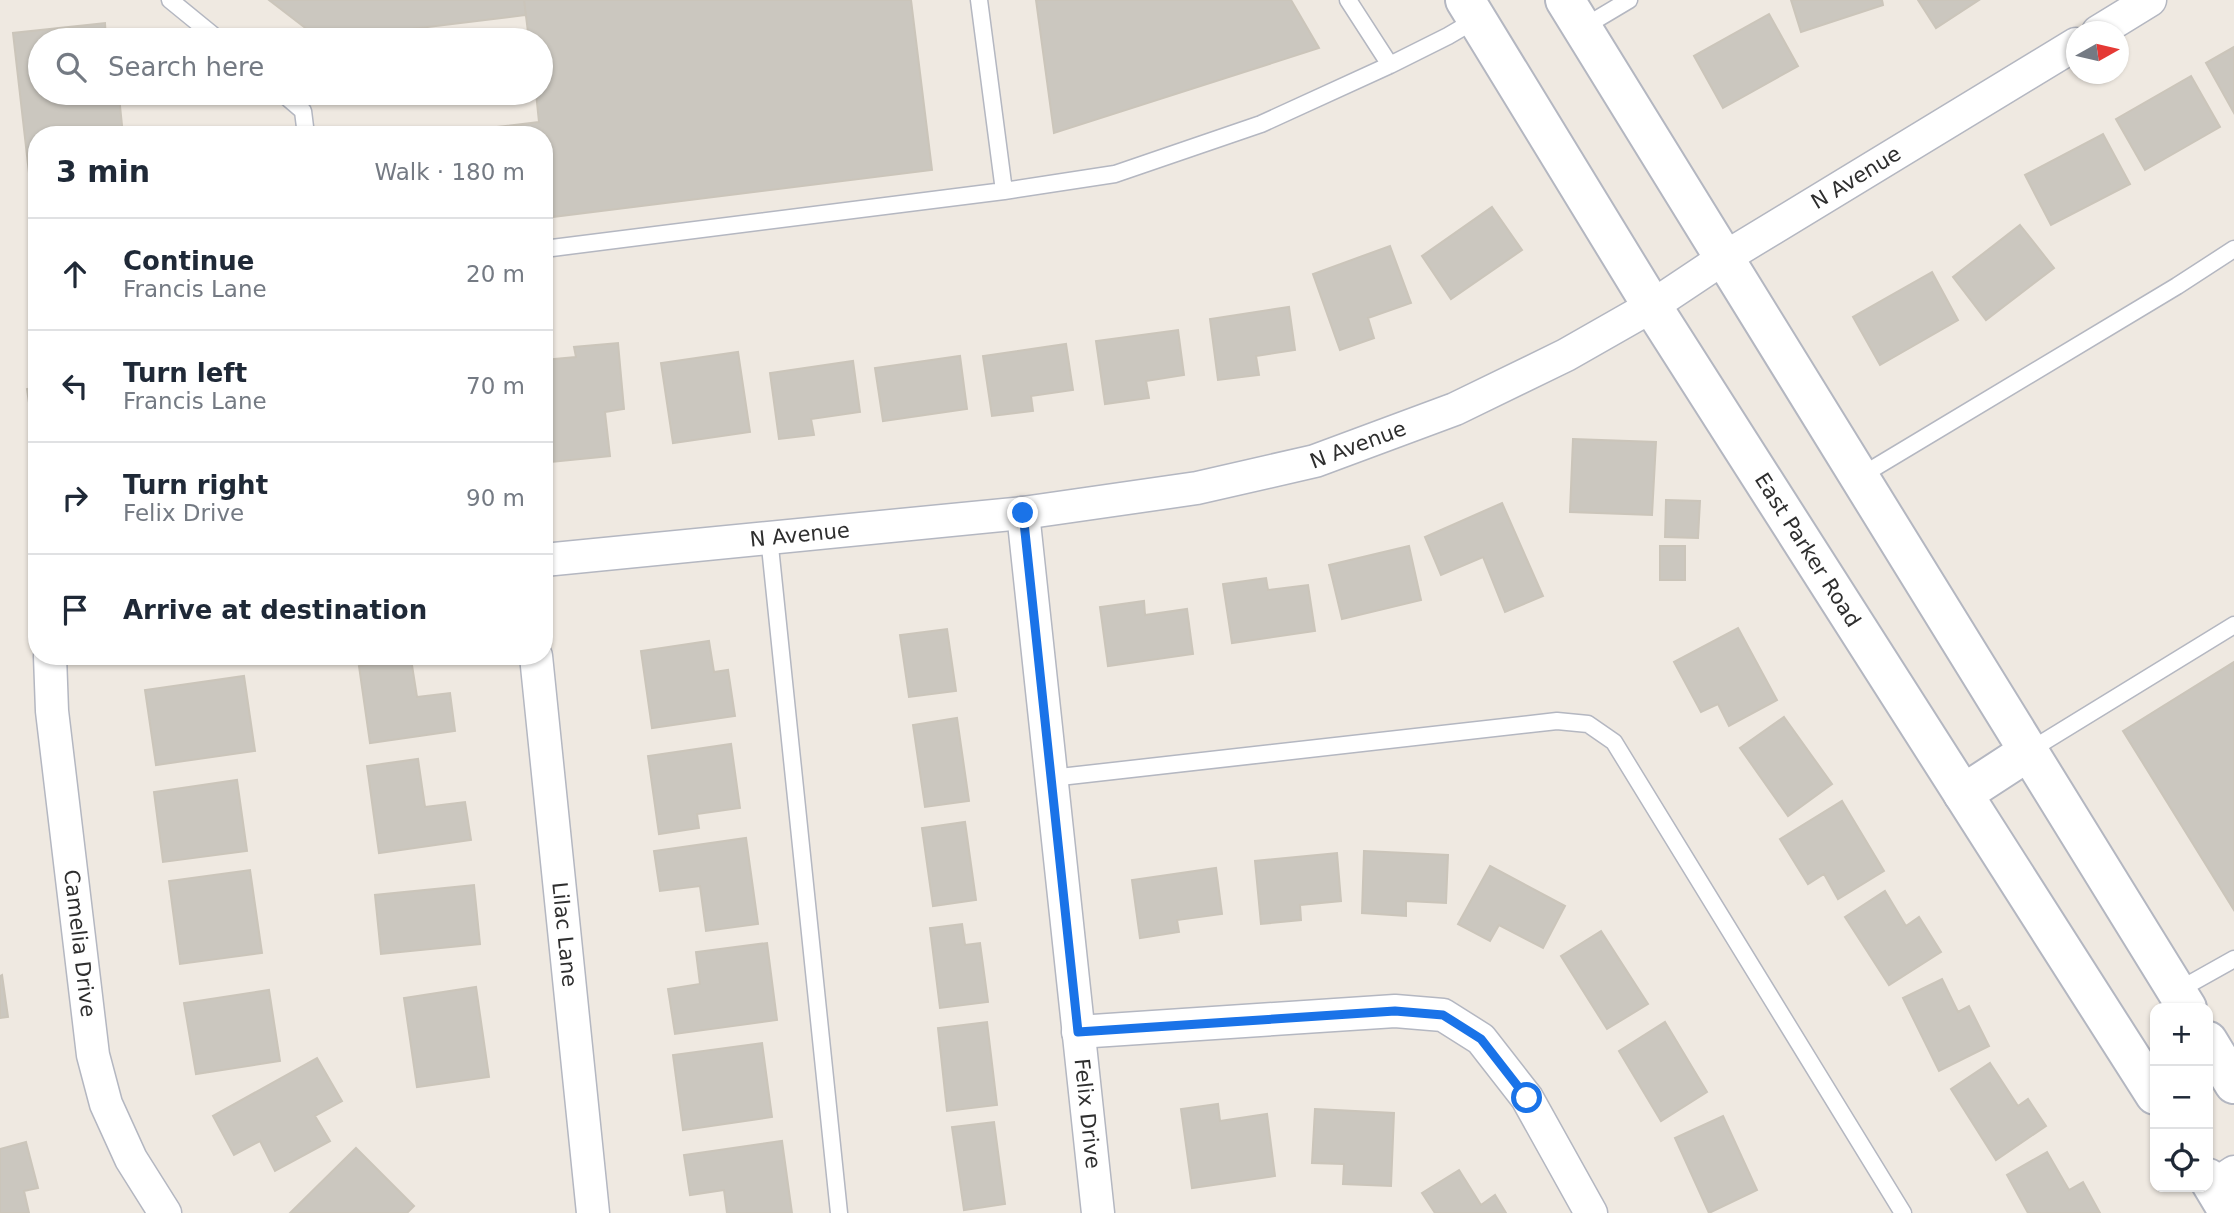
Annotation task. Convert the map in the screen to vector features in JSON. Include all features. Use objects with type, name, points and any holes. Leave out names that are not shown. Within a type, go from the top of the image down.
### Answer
[{"type":"main road","name":"East Parker Road","points":[[1471,9],[1652,306],[2150,1087]]},
{"type":"main road","points":[[1573,14],[2182,1000]]},
{"type":"main road","points":[[1963,794],[2029,751]]},
{"type":"main road","points":[[2213,1049],[2234,1084]]},
{"type":"street","points":[[2116,21],[2150,0]]},
{"type":"street","name":"N Avenue","points":[[553,559],[1023,513],[1198,488],[1315,461],[1455,409],[1566,355],[1652,306],[1724,258],[2066,51]]},
{"type":"street","name":"Felix Drive","points":[[1023,513],[1098,1213]]},
{"type":"street","name":"Camelia Drive","points":[[50,665],[52,711],[93,1055],[106,1104],[131,1159],[165,1213]]},
{"type":"street","name":"Lilac Lane","points":[[537,665],[593,1213]]},
{"type":"street","points":[[1078,1032],[1395,1011],[1443,1015],[1481,1039],[1527,1098],[1591,1213]]},
{"type":"lane","points":[[170,0],[204,28]]},
{"type":"lane","points":[[979,0],[1004,191]]},
{"type":"lane","points":[[1348,0],[1390,65]]},
{"type":"lane","points":[[1573,14],[1629,0]]},
{"type":"lane","points":[[553,248],[1004,191],[1115,174],[1261,124],[1390,65],[1448,36],[1471,9]]},
{"type":"lane","points":[[296,105],[303,111],[305,126]]},
{"type":"lane","points":[[1860,477],[2234,250]]},
{"type":"lane","points":[[769,537],[839,1213]]},
{"type":"lane","points":[[2029,751],[2234,625]]},
{"type":"lane","points":[[1051,778],[1557,721],[1588,724],[1614,742],[1903,1213]]},
{"type":"lane","points":[[2182,1000],[2234,959]]},
{"type":"building","points":[[269,0],[524,0],[526,15],[419,28],[305,28]]},
{"type":"building","points":[[524,0],[911,0],[932,170],[553,217],[553,126],[505,126],[539,122],[537,105],[553,105],[553,28],[528,28]]},
{"type":"building","points":[[1036,0],[1291,0],[1319,48],[1054,133]]},
{"type":"building","points":[[1791,0],[1882,0],[1883,5],[1801,32]]},
{"type":"building","points":[[1918,0],[1979,0],[1936,28]]},
{"type":"building","points":[[1769,14],[1798,66],[1723,108],[1694,56]]},
{"type":"building","points":[[105,23],[105,28],[59,28]]},
{"type":"building","points":[[28,31],[28,105],[120,105],[122,126],[28,126],[28,164],[13,33]]},
{"type":"building","points":[[2234,47],[2234,113],[2206,63]]},
{"type":"building","points":[[2191,76],[2220,127],[2145,170],[2116,119]]},
{"type":"building","points":[[2103,134],[2130,184],[2051,225],[2025,175]]},
{"type":"building","points":[[1492,207],[1522,250],[1451,299],[1422,256]]},
{"type":"building","points":[[2020,225],[2054,268],[1986,320],[1953,277]]},
{"type":"building","points":[[1390,246],[1411,303],[1368,318],[1374,338],[1340,350],[1313,274]]},
{"type":"building","points":[[1932,272],[1958,320],[1880,365],[1853,317]]},
{"type":"building","points":[[1289,307],[1295,350],[1256,356],[1259,375],[1218,380],[1210,319]]},
{"type":"building","points":[[1178,330],[1184,375],[1146,381],[1149,398],[1105,404],[1096,341]]},
{"type":"building","points":[[618,343],[624,409],[605,412],[610,456],[553,462],[553,359],[576,357],[574,347]]},
{"type":"building","points":[[1066,344],[1073,390],[1031,396],[1033,411],[992,416],[983,356]]},
{"type":"building","points":[[738,352],[750,432],[673,443],[661,363]]},
{"type":"building","points":[[960,356],[967,409],[883,421],[875,368]]},
{"type":"building","points":[[853,361],[860,412],[811,419],[814,435],[779,439],[770,373]]},
{"type":"building","points":[[1573,439],[1656,442],[1652,515],[1570,512]]},
{"type":"building","points":[[1666,500],[1700,501],[1698,538],[1665,537]]},
{"type":"building","points":[[1502,503],[1543,596],[1505,612],[1483,557],[1441,575],[1425,537]]},
{"type":"building","points":[[1409,546],[1421,600],[1342,619],[1329,565]]},
{"type":"building","points":[[1660,546],[1685,546],[1685,580],[1660,580]]},
{"type":"building","points":[[1266,578],[1268,590],[1308,585],[1315,631],[1232,643],[1223,584]]},
{"type":"building","points":[[1144,601],[1145,615],[1187,609],[1193,654],[1108,666],[1100,607]]},
{"type":"building","points":[[1738,628],[1777,700],[1729,726],[1718,704],[1701,712],[1674,662]]},
{"type":"building","points":[[947,629],[956,691],[909,697],[900,635]]},
{"type":"building","points":[[709,641],[714,672],[728,670],[735,716],[652,728],[641,651]]},
{"type":"building","points":[[2234,662],[2234,910],[2123,731]]},
{"type":"building","points":[[412,665],[417,697],[450,693],[455,731],[370,743],[359,666]]},
{"type":"building","points":[[244,676],[255,751],[156,765],[145,690]]},
{"type":"building","points":[[1784,717],[1832,784],[1788,816],[1740,748]]},
{"type":"building","points":[[957,718],[969,801],[925,807],[913,725]]},
{"type":"building","points":[[731,744],[740,808],[697,814],[699,828],[659,834],[648,756]]},
{"type":"building","points":[[418,759],[425,807],[465,802],[471,840],[379,853],[367,766]]},
{"type":"building","points":[[237,780],[247,851],[163,862],[154,792]]},
{"type":"building","points":[[1842,801],[1884,871],[1838,899],[1824,874],[1808,884],[1780,839]]},
{"type":"building","points":[[965,822],[976,900],[933,906],[922,828]]},
{"type":"building","points":[[746,838],[758,924],[706,931],[700,886],[660,891],[654,851]]},
{"type":"building","points":[[1364,851],[1448,855],[1446,903],[1406,901],[1406,916],[1362,913]]},
{"type":"building","points":[[1337,853],[1341,901],[1300,905],[1301,920],[1261,924],[1255,861]]},
{"type":"building","points":[[1490,866],[1565,906],[1543,948],[1499,925],[1490,941],[1458,924]]},
{"type":"building","points":[[1216,868],[1222,914],[1177,920],[1179,932],[1140,938],[1132,880]]},
{"type":"building","points":[[250,870],[262,953],[180,964],[169,881]]},
{"type":"building","points":[[474,885],[480,944],[381,954],[375,895]]},
{"type":"building","points":[[1885,891],[1906,926],[1919,917],[1941,952],[1889,985],[1845,917]]},
{"type":"building","points":[[962,924],[965,945],[980,943],[988,1002],[940,1008],[930,928]]},
{"type":"building","points":[[1601,931],[1648,1004],[1607,1029],[1561,956]]},
{"type":"building","points":[[767,943],[777,1020],[675,1034],[668,989],[700,984],[696,952]]},
{"type":"building","points":[[2,975],[8,1017],[0,1018],[0,976]]},
{"type":"building","points":[[1942,979],[1958,1012],[1969,1006],[1989,1046],[1939,1071],[1903,998]]},
{"type":"building","points":[[476,987],[489,1077],[417,1087],[404,998]]},
{"type":"building","points":[[269,990],[280,1061],[196,1074],[184,1003]]},
{"type":"building","points":[[987,1022],[997,1105],[947,1111],[938,1028]]},
{"type":"building","points":[[1665,1022],[1707,1092],[1661,1121],[1619,1051]]},
{"type":"building","points":[[762,1043],[772,1117],[683,1130],[673,1055]]},
{"type":"building","points":[[317,1058],[342,1101],[315,1116],[330,1141],[275,1171],[260,1141],[234,1155],[213,1116]]},
{"type":"building","points":[[1990,1063],[2018,1106],[2028,1099],[2046,1126],[1996,1160],[1951,1089]]},
{"type":"building","points":[[1218,1104],[1220,1121],[1267,1114],[1275,1176],[1192,1188],[1181,1109]]},
{"type":"building","points":[[1315,1109],[1394,1113],[1391,1186],[1343,1184],[1344,1164],[1312,1163]]},
{"type":"building","points":[[1723,1116],[1757,1190],[1709,1213],[1675,1138]]},
{"type":"building","points":[[994,1122],[1005,1204],[964,1210],[952,1127]]},
{"type":"building","points":[[782,1141],[792,1213],[727,1213],[724,1190],[690,1195],[684,1155]]},
{"type":"building","points":[[26,1142],[38,1188],[24,1191],[29,1213],[0,1213],[0,1149]]},
{"type":"building","points":[[356,1148],[414,1206],[407,1213],[290,1213]]},
{"type":"building","points":[[2047,1152],[2069,1190],[2083,1182],[2100,1213],[2028,1213],[2007,1175]]},
{"type":"building","points":[[1459,1170],[1481,1205],[1495,1195],[1506,1213],[1435,1213],[1422,1193]]},
{"type":"route","points":[[1023,513],[1078,1032],[1395,1011],[1443,1015],[1481,1039],[1527,1098]]}]
